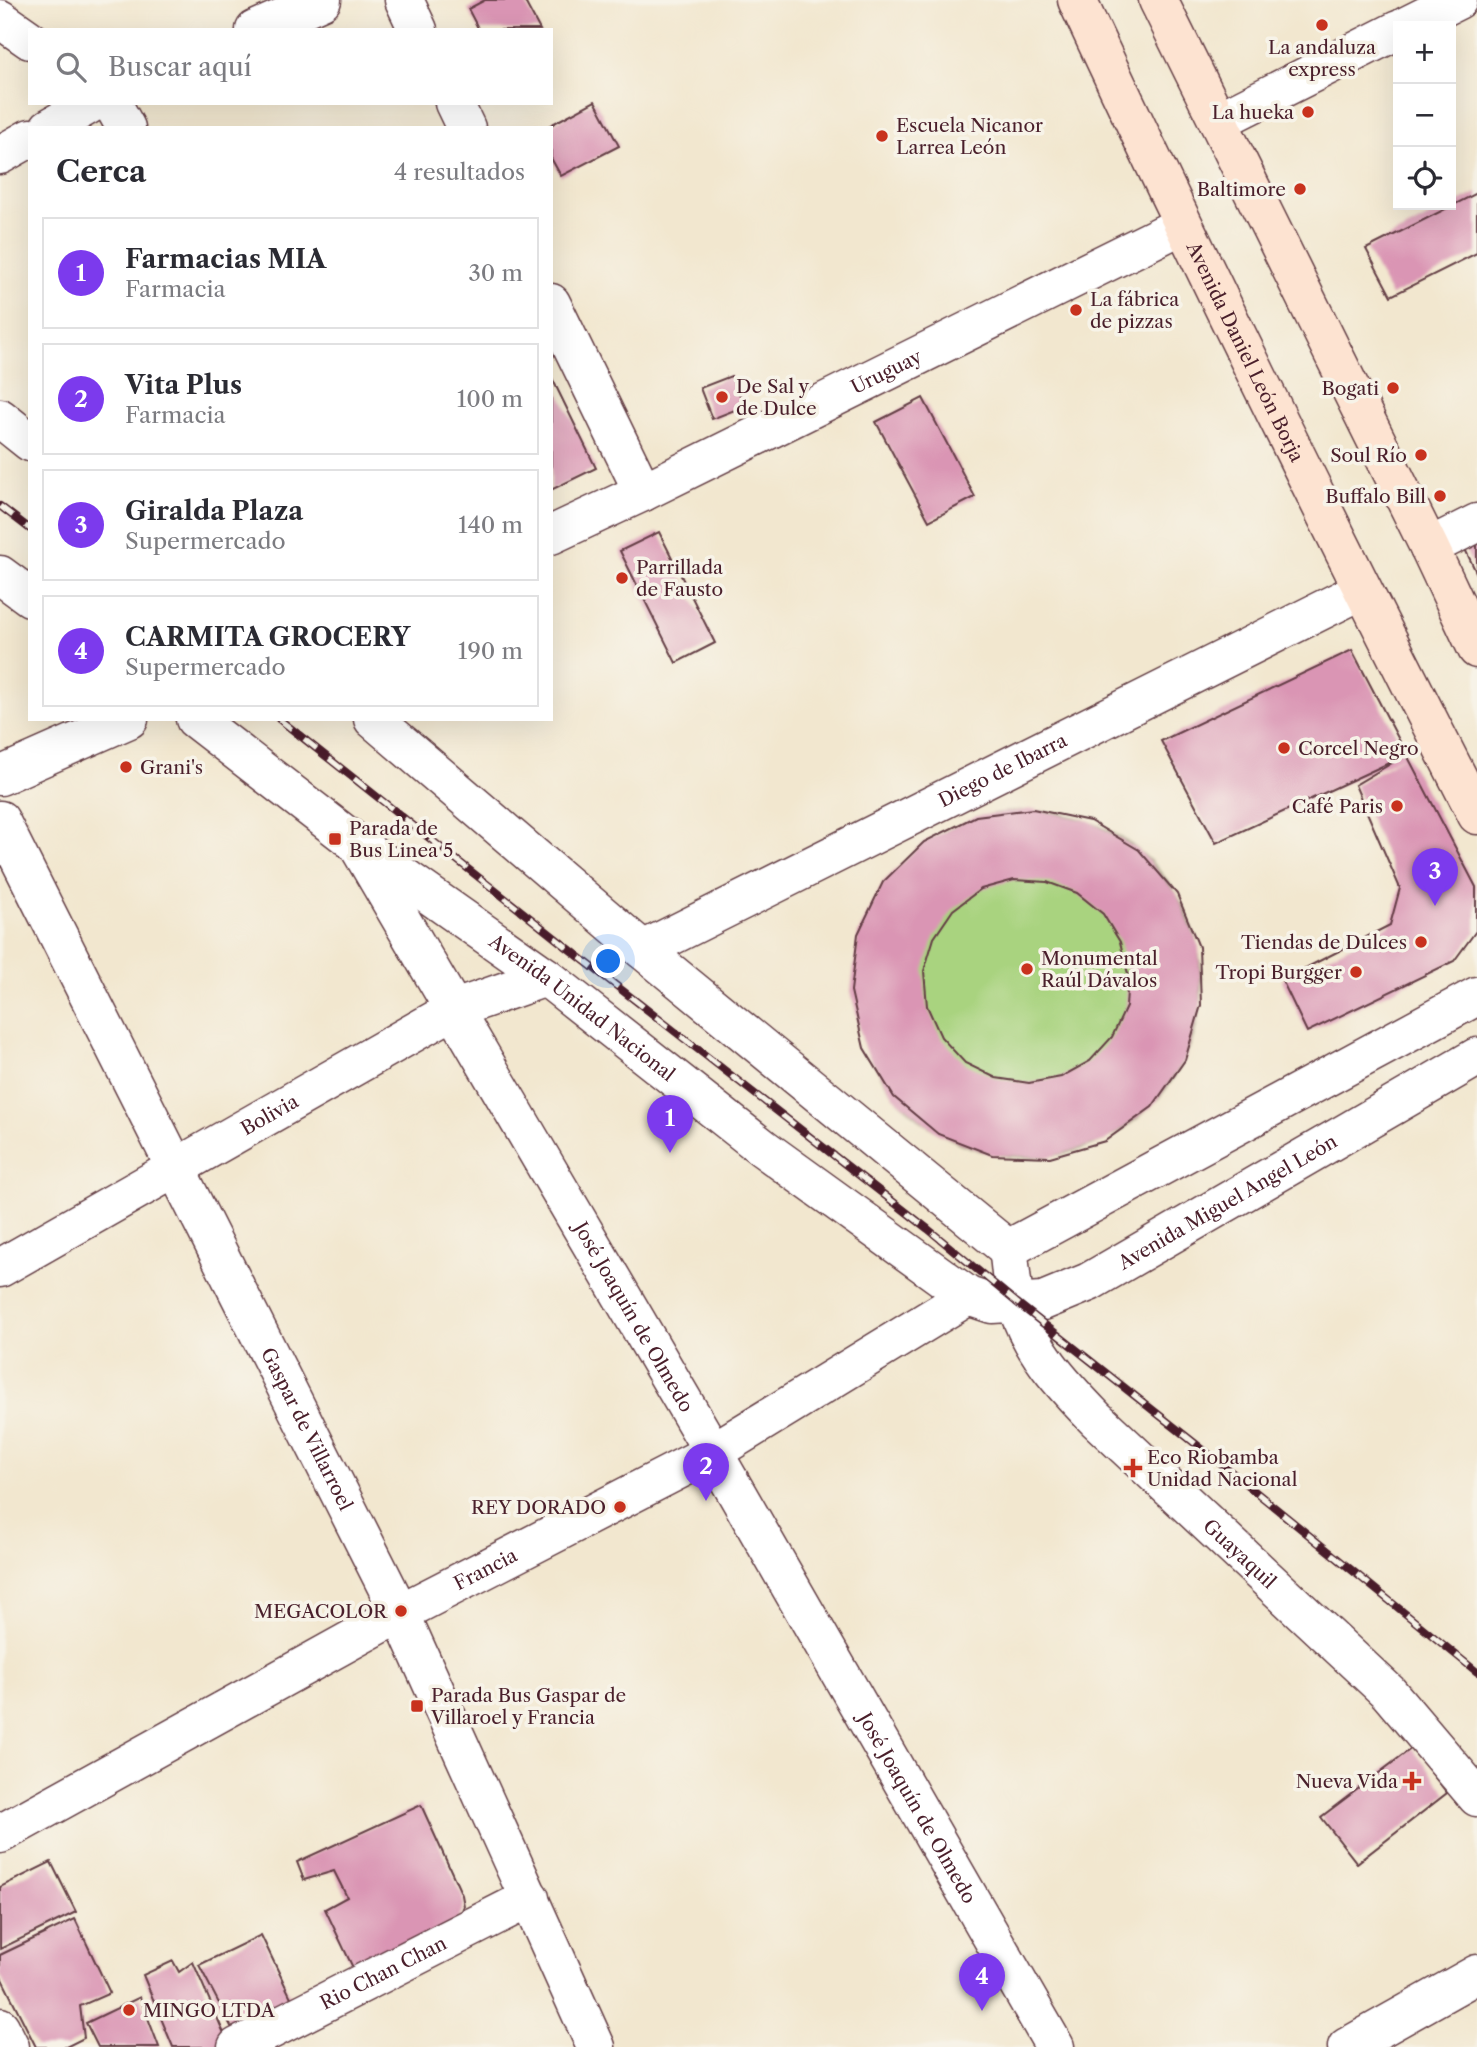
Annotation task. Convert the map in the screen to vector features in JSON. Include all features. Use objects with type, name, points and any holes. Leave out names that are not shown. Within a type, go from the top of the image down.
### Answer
[{"type":"main road","name":"Avenida Daniel León Borja","points":[[1077,0],[1182,225],[1362,590],[1477,815]]},
{"type":"main road","points":[[1158,0],[1477,649]]},
{"type":"street","points":[[259,28],[322,0]]},
{"type":"street","points":[[404,0],[417,28]]},
{"type":"street","points":[[1416,21],[1458,0]]},
{"type":"street","points":[[0,19],[28,39]]},
{"type":"street","points":[[1218,121],[1393,33]]},
{"type":"street","points":[[52,126],[88,105]]},
{"type":"street","points":[[113,105],[125,126]]},
{"type":"street","points":[[455,105],[465,126]]},
{"type":"street","points":[[0,155],[28,139]]},
{"type":"street","name":"Uruguay","points":[[553,534],[1182,225]]},
{"type":"street","points":[[553,307],[643,492]]},
{"type":"street","points":[[0,418],[28,440]]},
{"type":"street","points":[[1429,547],[1477,523]]},
{"type":"street","points":[[0,575],[28,596]]},
{"type":"street","name":"Diego de Ibarra","points":[[643,950],[1362,590]]},
{"type":"street","points":[[0,776],[124,721]]},
{"type":"street","name":"Avenida Unidad Nacional","points":[[198,721],[357,844],[547,977],[763,1148],[968,1296]]},
{"type":"street","points":[[375,721],[643,950],[1008,1249],[1016,1302]]},
{"type":"street","name":"Gaspar de Villarroel","points":[[0,820],[400,1613],[596,2047]]},
{"type":"street","name":"José Joaquín de Olmedo","points":[[357,844],[713,1452],[1055,2047]]},
{"type":"street","name":"Bolivia","points":[[0,1268],[455,1009],[547,977]]},
{"type":"street","points":[[1008,1249],[1477,996]]},
{"type":"street","name":"Avenida Miguel Angel León","points":[[968,1296],[992,1304],[1043,1301],[1089,1282],[1477,1057]]},
{"type":"street","name":"Francia","points":[[0,1834],[400,1613],[713,1452],[968,1296]]},
{"type":"street","name":"Guayaquil","points":[[1016,1302],[1035,1348],[1072,1395],[1388,1692],[1477,1797]]},
{"type":"street","name":"Rio Chan Chan","points":[[237,2047],[530,1898]]},
{"type":"street","points":[[1347,2047],[1477,1974]]},
{"type":"street","points":[[0,2026],[10,2047]]},
{"type":"green space","name":"Monumental Raúl Dávalos","points":[[1028,811],[1062,814],[1110,831],[1138,850],[1162,874],[1181,902],[1194,934],[1201,984],[1198,1018],[1181,1066],[1162,1094],[1138,1118],[1110,1137],[1078,1150],[1028,1157],[994,1154],[946,1137],[918,1118],[894,1094],[875,1066],[862,1034],[855,984],[858,950],[875,902],[894,874],[918,850],[946,831],[978,818]]},
{"type":"building","points":[[485,0],[524,0],[539,28],[478,28],[468,9]]},
{"type":"building","points":[[595,101],[619,146],[561,176],[553,162],[553,126],[549,126]]},
{"type":"building","points":[[1477,193],[1477,253],[1391,296],[1366,249],[1443,210],[1456,210],[1456,204]]},
{"type":"building","name":"De Sal y de Dulce","points":[[731,376],[745,406],[712,419],[700,388]]},
{"type":"building","points":[[553,380],[596,468],[553,489]]},
{"type":"building","points":[[923,398],[975,497],[929,521],[876,422]]},
{"type":"building","points":[[659,532],[715,643],[676,663],[620,551]]},
{"type":"building","points":[[1477,539],[1477,574],[1463,545]]},
{"type":"building","points":[[1352,650],[1476,887],[1476,931],[1454,961],[1307,1032],[1282,980],[1390,925],[1400,888],[1355,785],[1404,756],[1216,843],[1161,741]]},
{"type":"building","name":"Monumental Raúl Dávalos","points":[[1033,809],[1090,821],[1139,850],[1177,894],[1199,947],[1201,1005],[1185,1060],[1152,1107],[1105,1141],[1050,1157],[992,1155],[938,1134],[894,1097],[864,1048],[851,991],[858,934],[883,882],[924,842],[976,816]],"holes":[[[1014,880],[1047,882],[1077,893],[1103,914],[1120,942],[1128,974],[1126,1007],[1112,1037],[1090,1061],[1061,1077],[1029,1083],[996,1078],[965,1063],[941,1037],[927,1006],[924,971],[934,938],[953,910],[981,889]]]},
{"type":"building","points":[[1412,1748],[1447,1793],[1357,1863],[1321,1817]]},
{"type":"building","points":[[421,1805],[462,1895],[464,1906],[456,1924],[354,1970],[325,1909],[347,1897],[334,1871],[304,1880],[297,1862]]},
{"type":"building","points":[[51,1862],[76,1912],[0,1949],[0,1887]]},
{"type":"building","points":[[75,1919],[110,1993],[80,2006],[84,2038],[66,2047],[36,2047],[0,1975],[0,1955]]},
{"type":"building","points":[[261,1935],[295,2006],[236,2036],[199,1965]]},
{"type":"building","points":[[173,1961],[179,1972],[193,1962],[229,2045],[173,2047],[143,1975]]},
{"type":"building","name":"MINGO LTDA","points":[[140,1997],[159,2047],[98,2047],[86,2023]]},
{"type":"railway","points":[[0,506],[28,527]]},
{"type":"railway","points":[[282,721],[928,1229],[1477,1672]]},
{"type":"place","name":"La andaluza express","points":[[1322,25]]},
{"type":"place","name":"La hueka","points":[[1308,112]]},
{"type":"place","name":"Escuela Nicanor Larrea León","points":[[882,136]]},
{"type":"place","name":"Baltimore","points":[[1300,189]]},
{"type":"place","name":"La fábrica de pizzas","points":[[1076,310]]},
{"type":"place","name":"Bogati","points":[[1393,388]]},
{"type":"place","name":"De Sal y de Dulce","points":[[722,397]]},
{"type":"place","name":"Soul Río","points":[[1421,455]]},
{"type":"place","name":"Buffalo Bill","points":[[1440,496]]},
{"type":"place","name":"Parrillada de Fausto","points":[[622,578]]},
{"type":"place","name":"Corcel Negro","points":[[1284,748]]},
{"type":"place","name":"Grani's","points":[[126,767]]},
{"type":"place","name":"Café Paris","points":[[1397,806]]},
{"type":"place","name":"Parada de Bus Linea 5","points":[[335,839]]},
{"type":"place","name":"Giralda Plaza","points":[[1435,906]]},
{"type":"place","name":"Tiendas de Dulces","points":[[1421,942]]},
{"type":"place","name":"Monumental Raúl Dávalos","points":[[1027,969]]},
{"type":"place","name":"Tropi Burgger","points":[[1356,972]]},
{"type":"place","name":"Farmacias MIA","points":[[670,1153]]},
{"type":"place","name":"Eco Riobamba Unidad Nacional","points":[[1133,1468]]},
{"type":"place","name":"Vita Plus","points":[[706,1501]]},
{"type":"place","name":"REY DORADO","points":[[620,1507]]},
{"type":"place","name":"MEGACOLOR","points":[[401,1611]]},
{"type":"place","name":"Parada Bus Gaspar de Villaroel y Francia","points":[[417,1706]]},
{"type":"place","name":"Nueva Vida","points":[[1412,1781]]},
{"type":"place","name":"MINGO LTDA","points":[[129,2010]]},
{"type":"place","name":"CARMITA GROCERY","points":[[982,2011]]}]
